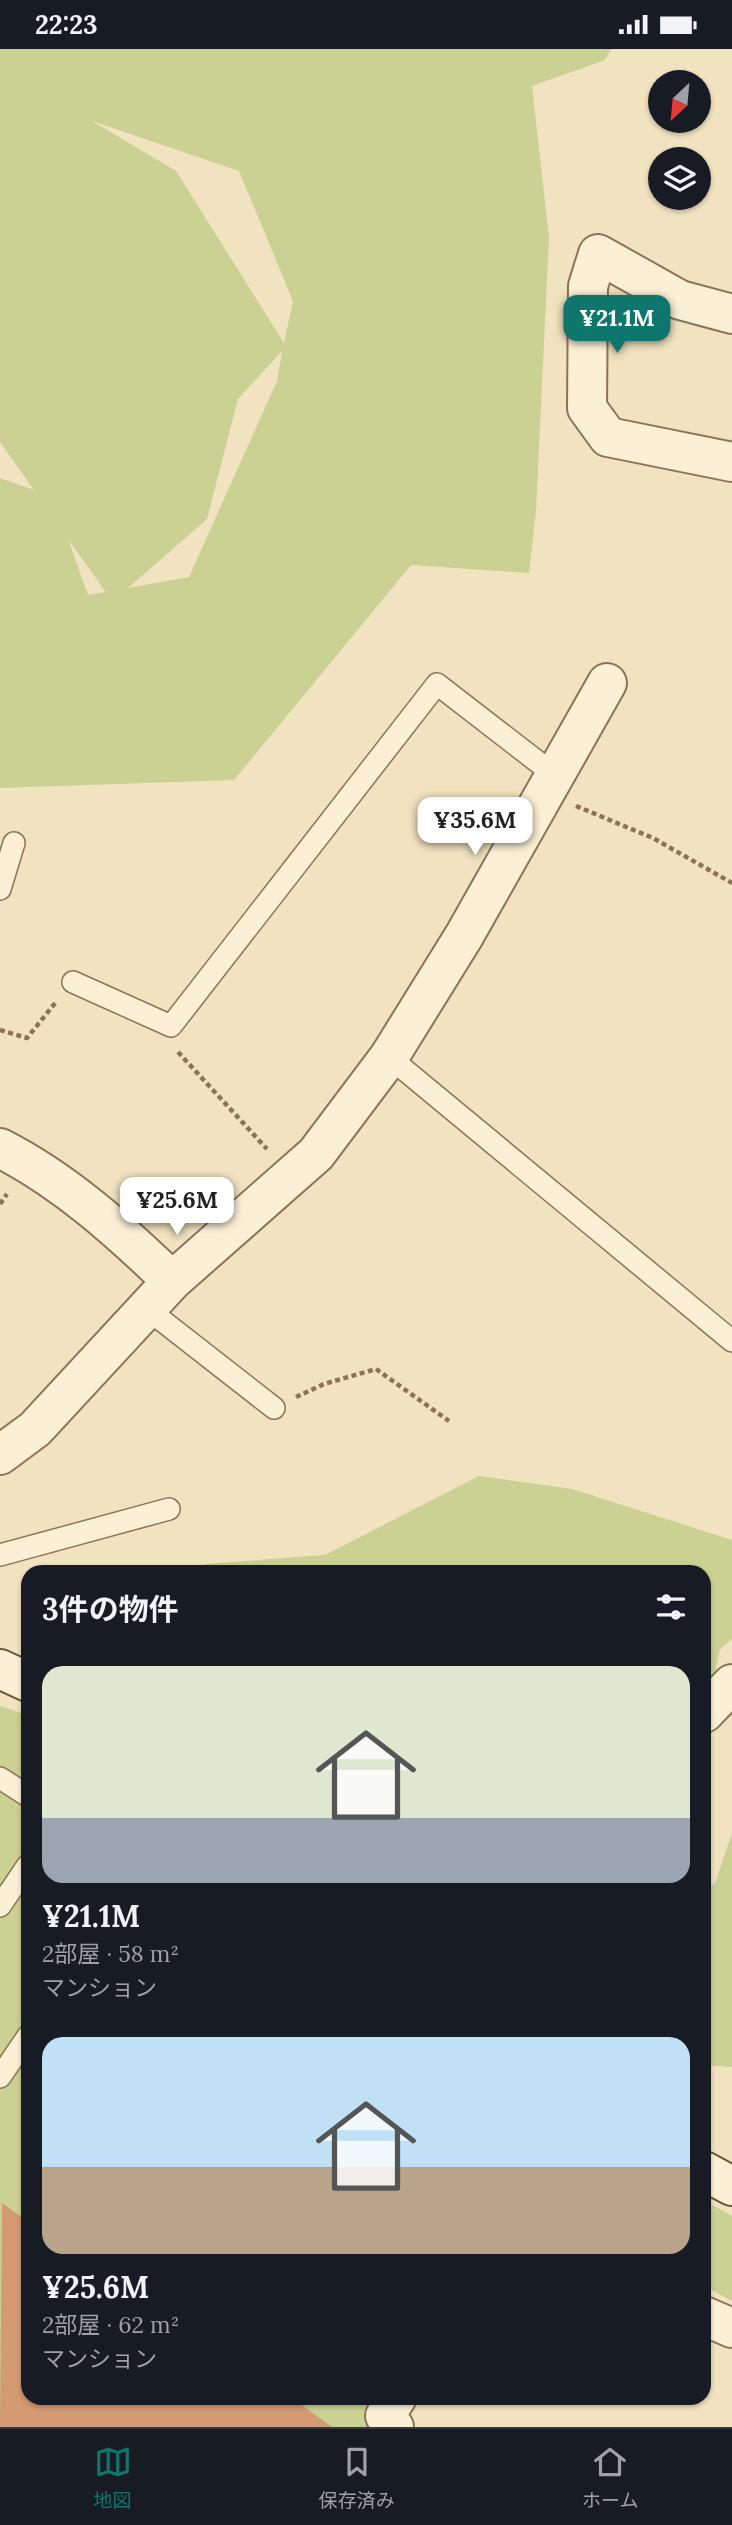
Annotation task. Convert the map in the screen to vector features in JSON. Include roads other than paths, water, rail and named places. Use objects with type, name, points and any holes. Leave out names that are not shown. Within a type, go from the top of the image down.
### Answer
[{"type":"street","points":[[732,314],[680,300],[598,254],[588,286],[587,408],[608,437],[732,462]]},
{"type":"street","points":[[0,1455],[36,1429],[173,1281],[316,1154],[388,1057],[464,936],[607,683]]},
{"type":"street","points":[[0,1148],[28,1162],[115,1227],[173,1281]]},
{"type":"street","points":[[0,1669],[21,1679]]},
{"type":"street","points":[[711,1706],[732,1684]]},
{"type":"street","points":[[711,2175],[732,2186]]},
{"type":"street","points":[[711,2319],[732,2328]]},
{"type":"street","points":[[392,2405],[385,2416],[394,2427]]},
{"type":"lane","points":[[72,982],[171,1026],[437,684],[551,785]]},
{"type":"lane","points":[[0,889],[14,843]]},
{"type":"lane","points":[[388,1057],[732,1341]]},
{"type":"lane","points":[[146,1308],[274,1408]]},
{"type":"lane","points":[[0,1555],[169,1509]]},
{"type":"lane","points":[[0,1779],[21,1791]]},
{"type":"lane","points":[[0,1906],[21,1875]]},
{"type":"lane","points":[[0,2077],[21,2046]]}]
